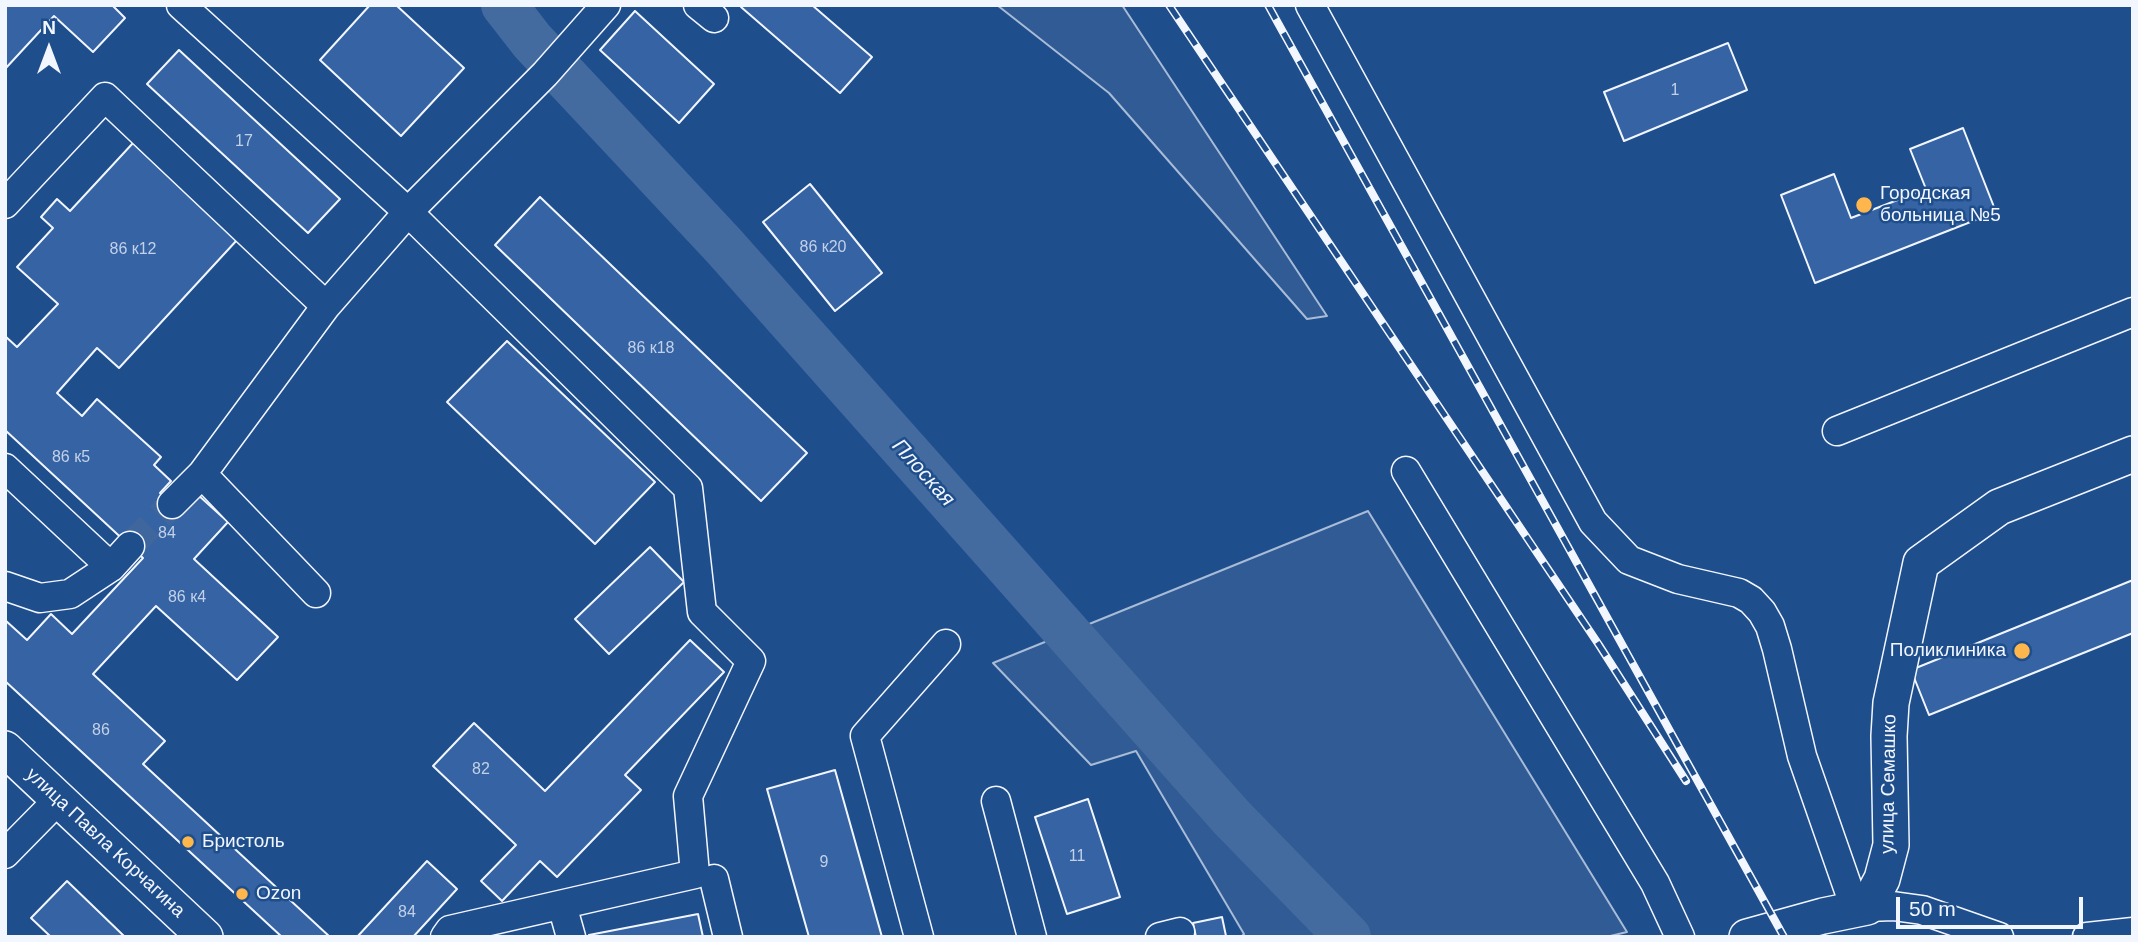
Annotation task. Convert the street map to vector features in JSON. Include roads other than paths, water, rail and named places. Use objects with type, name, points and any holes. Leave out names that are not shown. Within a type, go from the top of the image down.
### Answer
[{"type":"main road","name":"улица Семашко","points":[[1861,907],[1882,879],[1891,845],[1891,703],[1922,563],[1999,507],[2133,454]]},
{"type":"main road","name":"улица Павла Корчагина","points":[[5,749],[205,937]]},
{"type":"main road","points":[[1747,937],[1861,907]]},
{"type":"street","points":[[181,5],[408,212],[688,488],[702,612],[751,661],[688,796],[695,874],[450,930],[445,937]]},
{"type":"street","points":[[172,504],[202,474],[326,306],[408,212],[545,74],[606,5]]},
{"type":"street","points":[[1310,5],[1593,522],[1629,560],[1678,579],[1739,593],[1751,600],[1762,612],[1770,626],[1777,649],[1802,756],[1861,907],[1892,906],[1922,910],[1999,937]]},
{"type":"street","points":[[5,204],[105,97],[326,306]]},
{"type":"street","points":[[1837,430],[2133,312]]},
{"type":"street","points":[[5,468],[111,567]]},
{"type":"street","points":[[1406,471],[1655,883],[1681,937]]},
{"type":"street","points":[[202,474],[316,593]]},
{"type":"street","points":[[5,586],[40,598],[70,594],[111,567],[130,546]]},
{"type":"street","points":[[919,937],[865,736],[946,644]]},
{"type":"street","points":[[5,854],[59,799]]},
{"type":"street","points":[[996,801],[1032,937]]},
{"type":"street","points":[[714,879],[728,937]]},
{"type":"street","points":[[562,905],[571,937]]},
{"type":"street","points":[[2087,937],[2133,932]]},
{"type":"waterway","name":"Плоская","points":[[504,5],[532,41],[723,245],[1232,818],[1348,937]]},
{"type":"tunnel","points":[[130,546],[172,504]]},
{"type":"railway","points":[[1169,5],[1599,645],[1686,781]]},
{"type":"railway","points":[[1268,5],[1784,937]]},
{"type":"place","name":"Городская больница №5","points":[[1864,205]]},
{"type":"place","name":"Поликлиника","points":[[2022,651]]},
{"type":"place","name":"Бристоль","points":[[188,842]]},
{"type":"place","name":"Ozon","points":[[242,894]]}]
